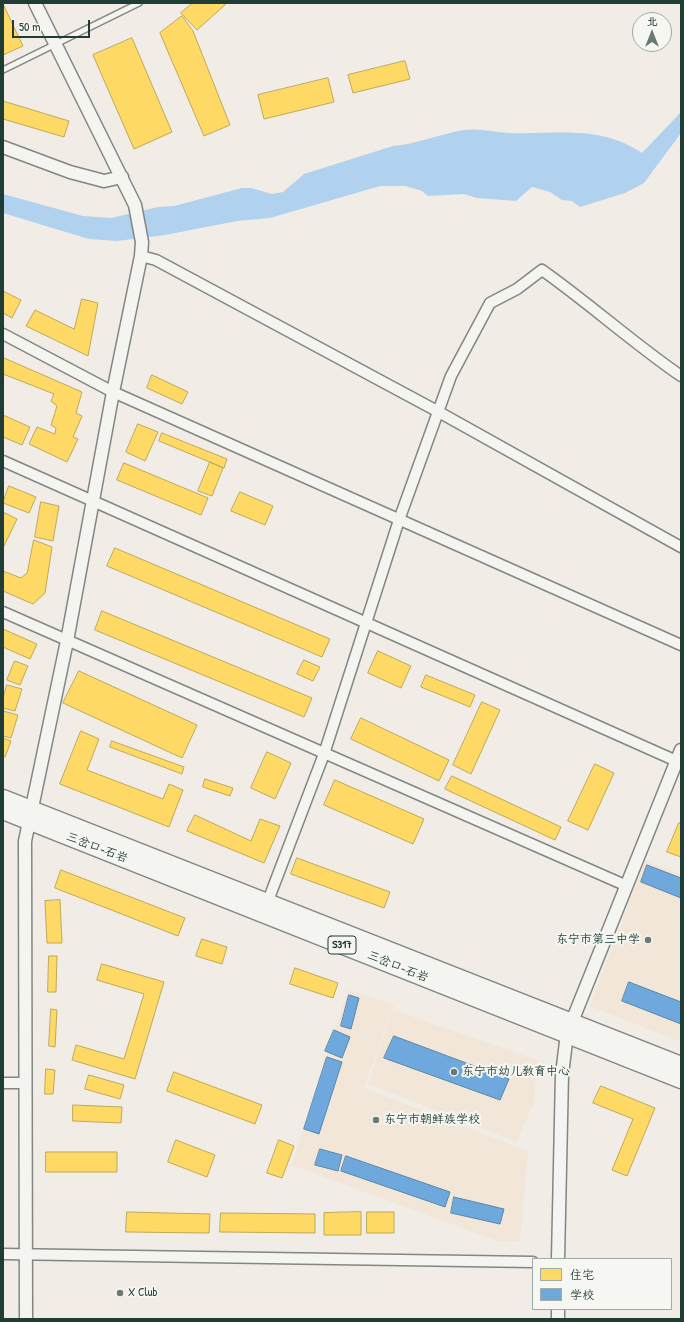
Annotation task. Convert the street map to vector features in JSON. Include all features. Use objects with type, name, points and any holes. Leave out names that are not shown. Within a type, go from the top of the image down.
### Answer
[{"type":"highway","name":"三岔口-石岩","points":[[3,798],[31,815],[570,1028],[681,1065]]},
{"type":"highway","name":"三岔口-石岩","points":[[3,811],[31,815]]},
{"type":"highway","name":"三岔口-石岩","points":[[570,1028],[681,1080]]},
{"type":"street","points":[[26,1319],[26,841],[67,641],[113,392],[141,256],[142,242],[135,205],[35,3]]},
{"type":"street","points":[[3,147],[83,176],[104,181],[122,177]]},
{"type":"street","points":[[141,256],[156,260],[437,411],[681,547]]},
{"type":"street","points":[[266,908],[324,754],[399,520],[437,411],[451,376],[490,303],[517,289],[542,270],[575,294],[648,354],[681,376]]},
{"type":"street","points":[[3,334],[113,392],[681,645]]},
{"type":"street","points":[[3,461],[366,622],[680,758],[570,1028],[562,1074],[558,1258]]},
{"type":"street","points":[[3,612],[627,886]]},
{"type":"street","points":[[3,1083],[26,1083]]},
{"type":"street","points":[[3,1254],[532,1262]]},
{"type":"lane","points":[[3,70],[139,3]]},
{"type":"shaded area","name":"东宁市第三中学","points":[[645,861],[681,874],[681,1042],[590,1006]]},
{"type":"shaded area","name":"东宁市朝鲜族学校","points":[[348,990],[394,1005],[364,1088],[528,1151],[520,1241],[500,1242],[292,1165]]},
{"type":"shaded area","name":"东宁市幼儿教育中心","points":[[393,1010],[537,1060],[534,1102],[517,1142],[368,1084]]},
{"type":"water","points":[[681,112],[681,133],[644,183],[625,193],[580,207],[572,201],[562,200],[550,192],[532,187],[516,201],[477,198],[464,194],[428,196],[422,191],[405,186],[380,186],[270,218],[237,221],[165,235],[117,241],[89,239],[3,213],[3,194],[83,216],[111,218],[158,207],[174,206],[242,188],[251,188],[272,194],[283,192],[304,174],[393,146],[464,130],[509,133],[594,134],[626,144],[642,153]]},
{"type":"building: 住宅","points":[[193,3],[227,3],[197,30],[181,13]]},
{"type":"building: 住宅","points":[[3,4],[23,46],[3,55]]},
{"type":"building: 住宅","points":[[182,16],[193,31],[230,125],[204,136],[160,33]]},
{"type":"building: 住宅","points":[[132,38],[172,132],[134,149],[93,55]]},
{"type":"building: 住宅","points":[[405,61],[410,79],[353,93],[348,75]]},
{"type":"building: 住宅","points":[[328,78],[334,102],[264,119],[258,95]]},
{"type":"building: 住宅","points":[[3,101],[69,121],[64,137],[3,119]]},
{"type":"building: 住宅","points":[[3,291],[21,300],[12,318],[3,313]]},
{"type":"building: 住宅","points":[[82,299],[98,303],[88,356],[26,326],[35,310],[74,329]]},
{"type":"building: 住宅","points":[[4,358],[82,392],[76,413],[82,416],[73,437],[78,439],[67,462],[29,444],[37,427],[55,434],[56,428],[51,425],[57,406],[51,401],[54,394],[3,374]]},
{"type":"building: 住宅","points":[[152,375],[188,392],[182,404],[147,388]]},
{"type":"building: 住宅","points":[[3,415],[30,427],[22,445],[3,437]]},
{"type":"building: 住宅","points":[[138,424],[158,432],[145,461],[126,452]]},
{"type":"building: 住宅","points":[[162,433],[227,459],[224,468],[159,441]]},
{"type":"building: 住宅","points":[[210,462],[223,468],[212,496],[198,491]]},
{"type":"building: 住宅","points":[[124,463],[208,498],[201,515],[117,480]]},
{"type":"building: 住宅","points":[[9,486],[36,497],[29,513],[3,503]]},
{"type":"building: 住宅","points":[[240,492],[273,506],[265,525],[231,511]]},
{"type":"building: 住宅","points":[[41,502],[59,506],[53,541],[35,537]]},
{"type":"building: 住宅","points":[[5,513],[17,519],[3,548],[3,517]]},
{"type":"building: 住宅","points":[[34,540],[52,547],[45,593],[33,604],[3,591],[3,571],[21,578],[27,573]]},
{"type":"building: 住宅","points":[[115,548],[330,639],[322,657],[107,566]]},
{"type":"building: 住宅","points":[[102,611],[312,698],[304,717],[95,630]]},
{"type":"building: 住宅","points":[[3,629],[37,644],[30,659],[3,647]]},
{"type":"building: 住宅","points":[[378,651],[411,666],[401,688],[368,673]]},
{"type":"building: 住宅","points":[[304,660],[320,667],[313,681],[297,674]]},
{"type":"building: 住宅","points":[[15,661],[28,666],[20,685],[7,680]]},
{"type":"building: 住宅","points":[[79,671],[197,725],[182,758],[63,703]]},
{"type":"building: 住宅","points":[[426,675],[475,695],[470,707],[421,687]]},
{"type":"building: 住宅","points":[[7,685],[22,689],[15,711],[3,708],[3,699]]},
{"type":"building: 住宅","points":[[482,702],[500,710],[471,774],[453,765]]},
{"type":"building: 住宅","points":[[3,711],[18,715],[11,738],[3,736]]},
{"type":"building: 住宅","points":[[361,718],[449,760],[439,781],[351,739]]},
{"type":"building: 住宅","points":[[81,731],[99,739],[87,770],[163,799],[169,784],[183,790],[169,827],[60,784]]},
{"type":"building: 住宅","points":[[3,738],[11,741],[5,757],[3,756]]},
{"type":"building: 住宅","points":[[112,741],[184,767],[182,774],[110,747]]},
{"type":"building: 住宅","points":[[267,752],[291,763],[275,799],[251,788]]},
{"type":"building: 住宅","points":[[595,764],[614,773],[588,830],[568,821]]},
{"type":"building: 住宅","points":[[452,776],[561,827],[555,840],[445,789]]},
{"type":"building: 住宅","points":[[205,779],[233,788],[230,796],[203,787]]},
{"type":"building: 住宅","points":[[335,780],[424,819],[413,844],[324,805]]},
{"type":"building: 住宅","points":[[195,815],[251,841],[260,819],[280,826],[264,863],[187,831]]},
{"type":"building: 住宅","points":[[679,823],[681,824],[681,857],[667,852]]},
{"type":"building: 住宅","points":[[297,858],[390,892],[384,908],[291,874]]},
{"type":"building: 住宅","points":[[61,870],[185,918],[178,936],[55,888]]},
{"type":"building: 住宅","points":[[60,900],[62,943],[47,943],[45,901]]},
{"type":"building: 住宅","points":[[202,939],[227,947],[222,964],[196,956]]},
{"type":"building: 住宅","points":[[49,956],[57,956],[56,992],[48,992]]},
{"type":"building: 住宅","points":[[102,964],[164,982],[135,1079],[72,1060],[76,1045],[124,1059],[144,994],[97,980]]},
{"type":"building: 住宅","points":[[295,968],[338,983],[333,998],[290,984]]},
{"type":"building: 住宅","points":[[51,1009],[57,1010],[55,1047],[49,1046]]},
{"type":"building: 住宅","points":[[46,1069],[55,1070],[53,1094],[45,1094]]},
{"type":"building: 住宅","points":[[174,1072],[262,1105],[255,1124],[167,1091]]},
{"type":"building: 住宅","points":[[89,1075],[124,1085],[120,1099],[85,1089]]},
{"type":"building: 住宅","points":[[601,1086],[655,1108],[627,1176],[612,1170],[633,1119],[593,1103]]},
{"type":"building: 住宅","points":[[73,1105],[122,1107],[121,1123],[73,1121]]},
{"type":"building: 住宅","points":[[176,1140],[215,1155],[207,1177],[168,1162]]},
{"type":"building: 住宅","points":[[279,1140],[294,1146],[282,1178],[267,1173]]},
{"type":"building: 住宅","points":[[46,1152],[117,1152],[117,1172],[46,1172]]},
{"type":"building: 住宅","points":[[127,1212],[210,1214],[209,1233],[126,1232]]},
{"type":"building: 住宅","points":[[361,1212],[361,1235],[324,1235],[324,1213]]},
{"type":"building: 住宅","points":[[367,1212],[394,1212],[394,1233],[367,1233]]},
{"type":"building: 住宅","points":[[221,1213],[315,1214],[315,1233],[220,1232]]},
{"type":"building: 学校","points":[[647,865],[681,878],[681,898],[641,882]]},
{"type":"building: 学校","points":[[629,982],[681,1002],[681,1024],[622,1001]]},
{"type":"building: 学校","points":[[349,995],[359,998],[351,1029],[341,1026]]},
{"type":"building: 学校","points":[[334,1030],[350,1037],[342,1058],[325,1051]]},
{"type":"building: 学校","points":[[394,1036],[509,1079],[500,1100],[384,1058]]},
{"type":"building: 学校","points":[[327,1057],[342,1062],[319,1134],[304,1129]]},
{"type":"building: 学校","points":[[320,1149],[342,1155],[338,1171],[315,1165]]},
{"type":"building: 学校","points":[[346,1156],[450,1192],[445,1207],[341,1171]]},
{"type":"building: 学校","points":[[454,1197],[504,1209],[500,1224],[451,1213]]},
{"type":"place","name":"东宁市第三中学","points":[[648,940]]},
{"type":"place","name":"东宁市幼儿教育中心","points":[[454,1072]]},
{"type":"place","name":"东宁市朝鲜族学校","points":[[376,1120]]},
{"type":"place","name":"X Club","points":[[120,1293]]}]
